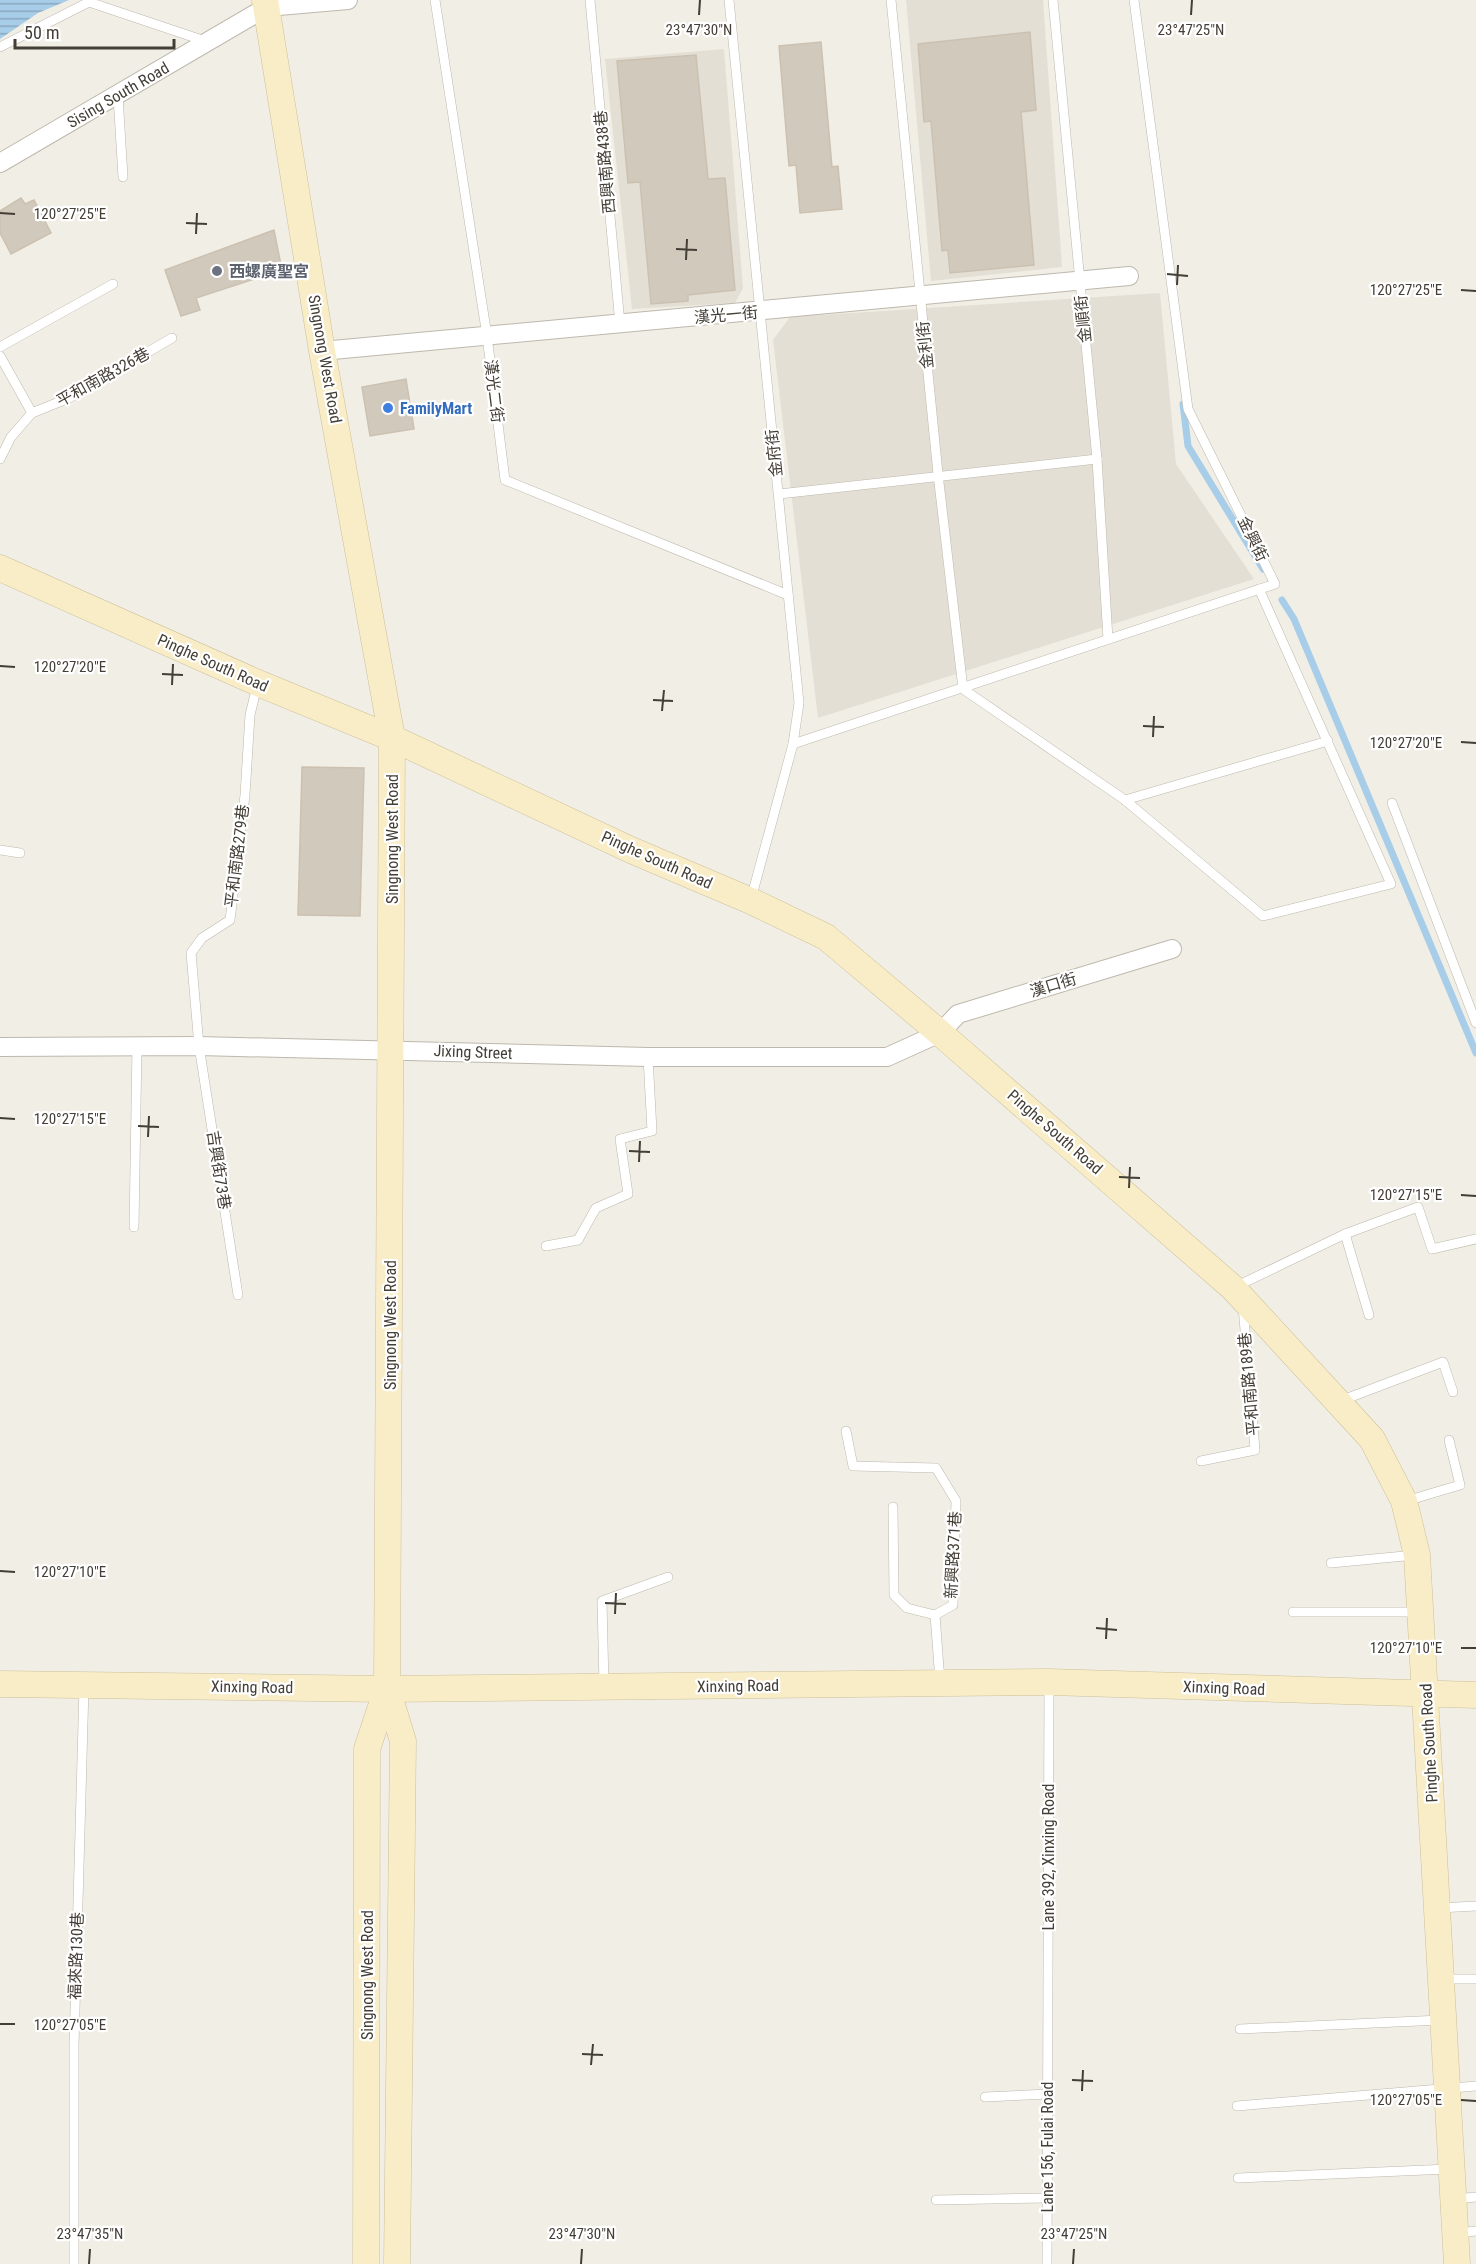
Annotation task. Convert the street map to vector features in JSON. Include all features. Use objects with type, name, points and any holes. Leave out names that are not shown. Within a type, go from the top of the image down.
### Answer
[{"type":"main road","name":"Singnong West Road","points":[[266,3],[322,351],[392,738],[387,1689],[368,1749],[366,2264]]},
{"type":"main road","name":"Pinghe South Road","points":[[0,568],[258,684],[392,738],[631,850],[751,901],[826,937],[940,1033],[1238,1293],[1372,1439],[1404,1502],[1417,1555],[1427,1695],[1451,2169],[1464,2198],[1466,2232],[1457,2264]]},
{"type":"main road","name":"Xinxing Road","points":[[0,1684],[387,1689],[1049,1682],[1476,1695]]},
{"type":"main road","name":"Singnong West Road","points":[[387,1689],[403,1741],[397,2264]]},
{"type":"street","points":[[266,3],[348,0]]},
{"type":"street","name":"Sising South Road","points":[[0,164],[208,42],[266,3]]},
{"type":"street","name":"漢光一街","points":[[322,351],[1129,276]]},
{"type":"street","name":"漢口街","points":[[940,1033],[958,1014],[1172,949]]},
{"type":"street","name":"Jixing Street","points":[[0,1047],[199,1046],[648,1056],[887,1057],[940,1033]]},
{"type":"lane","name":"漢光二街","points":[[435,0],[486,336],[505,480],[788,595]]},
{"type":"lane","name":"西興南路438巷","points":[[590,0],[620,324]]},
{"type":"lane","name":"金府街","points":[[729,0],[799,703],[793,744],[751,901]]},
{"type":"lane","name":"金利街","points":[[891,0],[938,474],[963,690]]},
{"type":"lane","name":"金順街","points":[[1053,0],[1097,459],[1108,639]]},
{"type":"lane","name":"金興街","points":[[793,744],[963,690],[1275,584],[1188,409],[1134,0]]},
{"type":"lane","points":[[0,46],[89,2],[208,42]]},
{"type":"lane","points":[[118,96],[123,177]]},
{"type":"lane","points":[[0,347],[113,284]]},
{"type":"lane","name":"平和南路326巷","points":[[0,459],[11,437],[32,413],[69,398],[172,338]]},
{"type":"lane","points":[[0,356],[32,413]]},
{"type":"lane","points":[[778,494],[938,474],[1097,459]]},
{"type":"lane","points":[[963,690],[1125,800],[1263,916],[1390,884],[1259,589]]},
{"type":"lane","name":"平和南路279巷","points":[[199,1046],[191,953],[202,938],[230,920],[245,795],[250,715],[258,684]]},
{"type":"lane","points":[[1125,800],[1328,741]]},
{"type":"lane","points":[[1392,804],[1476,1023]]},
{"type":"lane","points":[[0,850],[20,854]]},
{"type":"lane","points":[[134,1227],[137,1046]]},
{"type":"lane","name":"吉興街73巷","points":[[199,1046],[238,1295]]},
{"type":"lane","points":[[546,1246],[578,1240],[596,1208],[628,1194],[620,1139],[652,1131],[648,1056]]},
{"type":"lane","points":[[1238,1293],[1345,1234],[1418,1207],[1432,1249],[1476,1239]]},
{"type":"lane","points":[[1345,1234],[1369,1314]]},
{"type":"lane","name":"平和南路189巷","points":[[1201,1461],[1255,1450],[1238,1293]]},
{"type":"lane","points":[[1338,1401],[1443,1362],[1453,1392]]},
{"type":"lane","name":"新興路371巷","points":[[846,1431],[853,1466],[936,1468],[956,1501],[953,1605],[935,1615],[907,1608],[894,1595],[892,1507]]},
{"type":"lane","points":[[1404,1502],[1460,1485],[1449,1440]]},
{"type":"lane","points":[[1331,1563],[1417,1555]]},
{"type":"lane","points":[[604,1687],[602,1601],[668,1577]]},
{"type":"lane","points":[[1293,1612],[1421,1611]]},
{"type":"lane","name":"新興路371巷","points":[[935,1615],[940,1684]]},
{"type":"lane","name":"Lane 392, Xinxing Road","points":[[1048,2031],[1049,1682]]},
{"type":"lane","name":"福來路130巷","points":[[74,2264],[74,2046],[84,1684]]},
{"type":"lane","points":[[1437,1908],[1476,1906]]},
{"type":"lane","points":[[1440,1979],[1476,1979]]},
{"type":"lane","points":[[1240,2029],[1443,2020]]},
{"type":"lane","name":"Lane 156, Fulai Road","points":[[1047,2264],[1048,2031]]},
{"type":"lane","points":[[1237,2106],[1476,2086]]},
{"type":"lane","points":[[985,2097],[1048,2094]]},
{"type":"lane","points":[[1238,2178],[1451,2169]]},
{"type":"lane","points":[[936,2200],[1047,2198]]},
{"type":"shaded area","points":[[906,0],[1043,0],[1062,267],[931,281]]},
{"type":"shaded area","points":[[724,49],[743,288],[735,303],[632,309],[605,59]]},
{"type":"shaded area","points":[[1160,293],[1176,464],[1254,579],[818,718],[773,340],[790,317]]},
{"type":"water","points":[[0,0],[69,0],[38,13],[0,39]]},
{"type":"building","points":[[1030,32],[1036,110],[1021,112],[1034,265],[950,273],[948,250],[942,251],[931,121],[924,122],[918,44]]},
{"type":"building","points":[[821,42],[832,167],[838,166],[842,209],[800,213],[796,165],[789,166],[779,46]]},
{"type":"building","points":[[696,55],[708,179],[725,178],[735,290],[688,295],[688,301],[651,304],[640,182],[628,183],[617,61]]},
{"type":"building","points":[[21,198],[25,204],[34,200],[51,233],[11,254],[0,233],[0,211]]},
{"type":"building","points":[[274,230],[282,270],[196,298],[200,310],[181,316],[165,270]]},
{"type":"building","name":"FamilyMart","points":[[406,379],[414,429],[370,436],[362,387]]},
{"type":"building","points":[[302,767],[364,768],[360,916],[298,915]]},
{"type":"waterway","points":[[1183,404],[1188,446],[1263,569]]},
{"type":"waterway","points":[[1282,600],[1294,619],[1476,1053]]},
{"type":"place","name":"西螺廣聖宮","points":[[217,271]]},
{"type":"place","name":"FamilyMart","points":[[388,408]]}]
